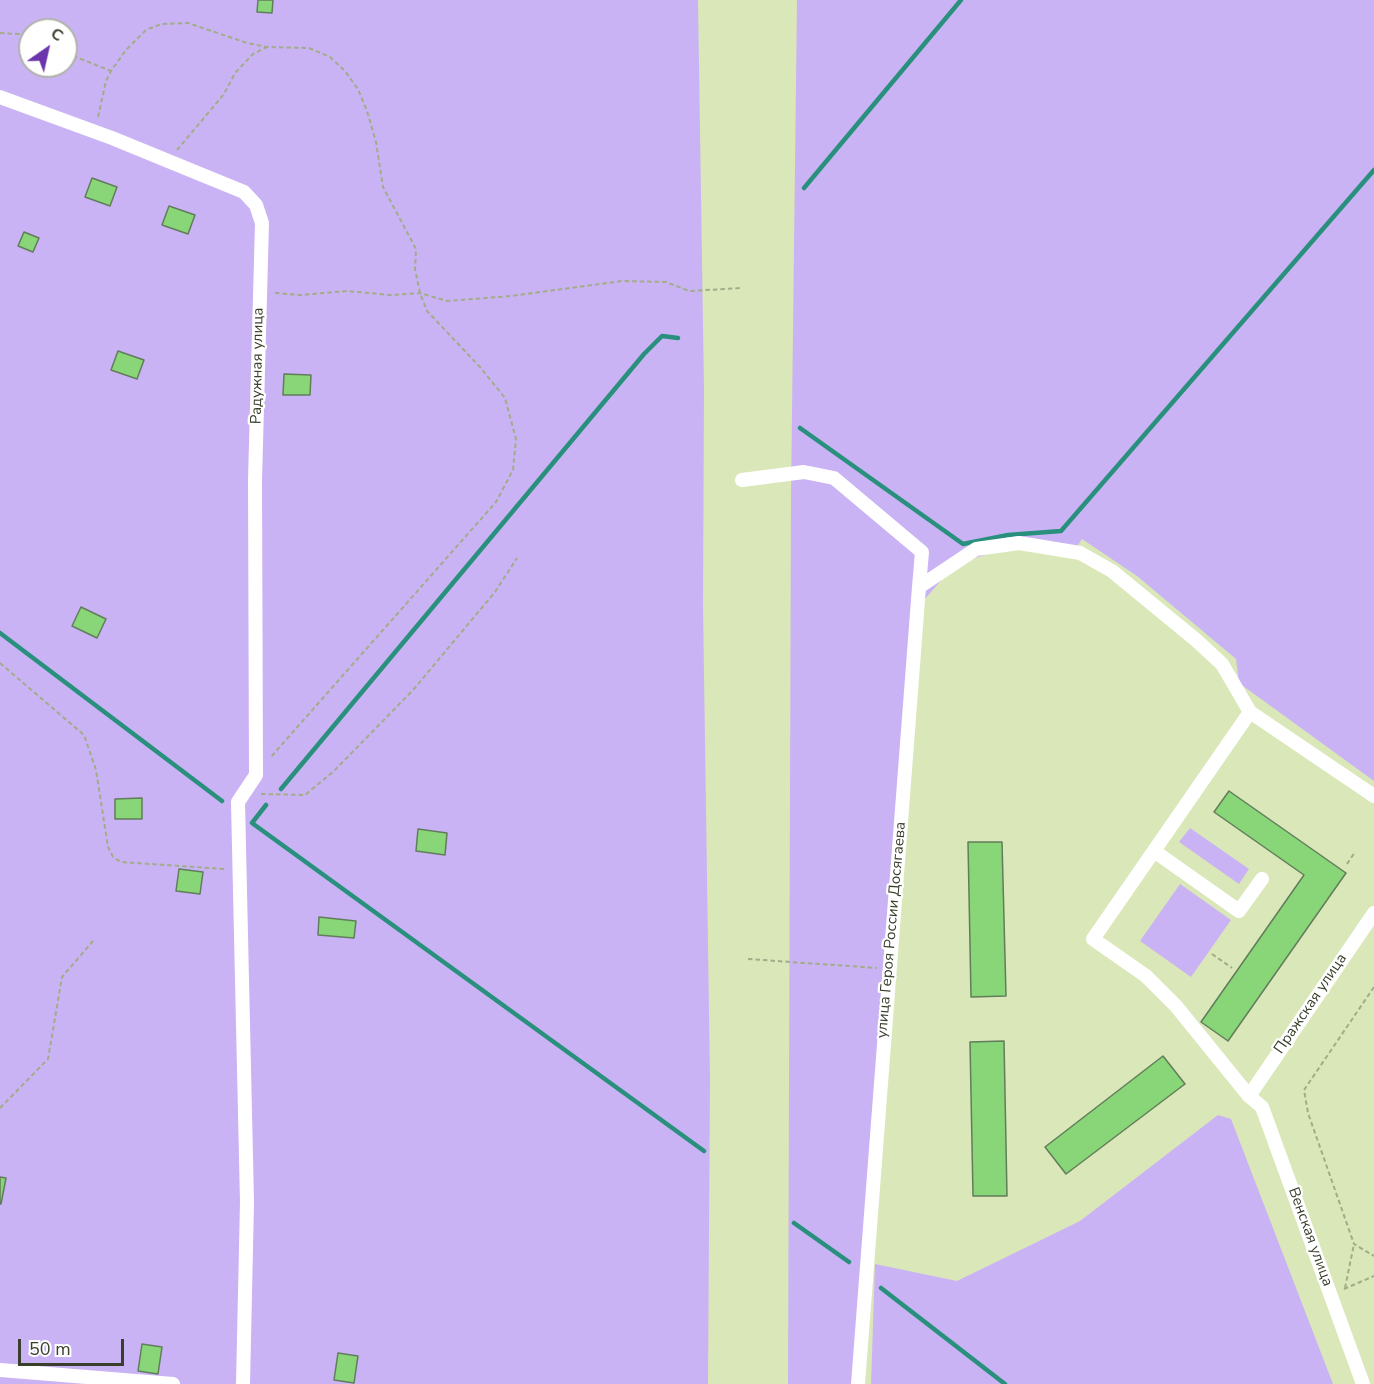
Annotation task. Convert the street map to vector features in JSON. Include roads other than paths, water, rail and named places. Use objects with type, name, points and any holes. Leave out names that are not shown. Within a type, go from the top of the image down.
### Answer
[{"type":"street","name":"Радужная улица","points":[[0,98],[96,132],[244,192],[256,205],[262,223],[255,480],[256,775],[238,802],[247,1202],[243,1384]]},
{"type":"street","name":"улица Героя России Досягаева","points":[[742,480],[804,472],[834,478],[922,552],[858,1384]]},
{"type":"street","points":[[919,587],[976,549],[1019,543],[1080,553],[1112,571],[1222,664],[1250,712],[1374,796]]},
{"type":"street","points":[[1250,712],[1154,851],[1239,911],[1262,879]]},
{"type":"street","name":"Венская улица","points":[[1154,851],[1093,939],[1146,976],[1176,1006],[1249,1096],[1262,1107],[1338,1292],[1363,1384]]},
{"type":"street","name":"Пражская улица","points":[[1249,1096],[1374,913]]},
{"type":"street","points":[[0,1370],[173,1384]]},
{"type":"waterway","points":[[804,188],[961,0]]},
{"type":"waterway","points":[[800,428],[963,544],[1008,535],[1061,531],[1374,170]]},
{"type":"waterway","points":[[281,789],[644,354],[662,336],[678,338]]},
{"type":"waterway","points":[[0,633],[222,801]]},
{"type":"waterway","points":[[266,805],[252,823],[704,1151]]},
{"type":"waterway","points":[[794,1223],[849,1262]]},
{"type":"waterway","points":[[881,1288],[1005,1384]]}]
